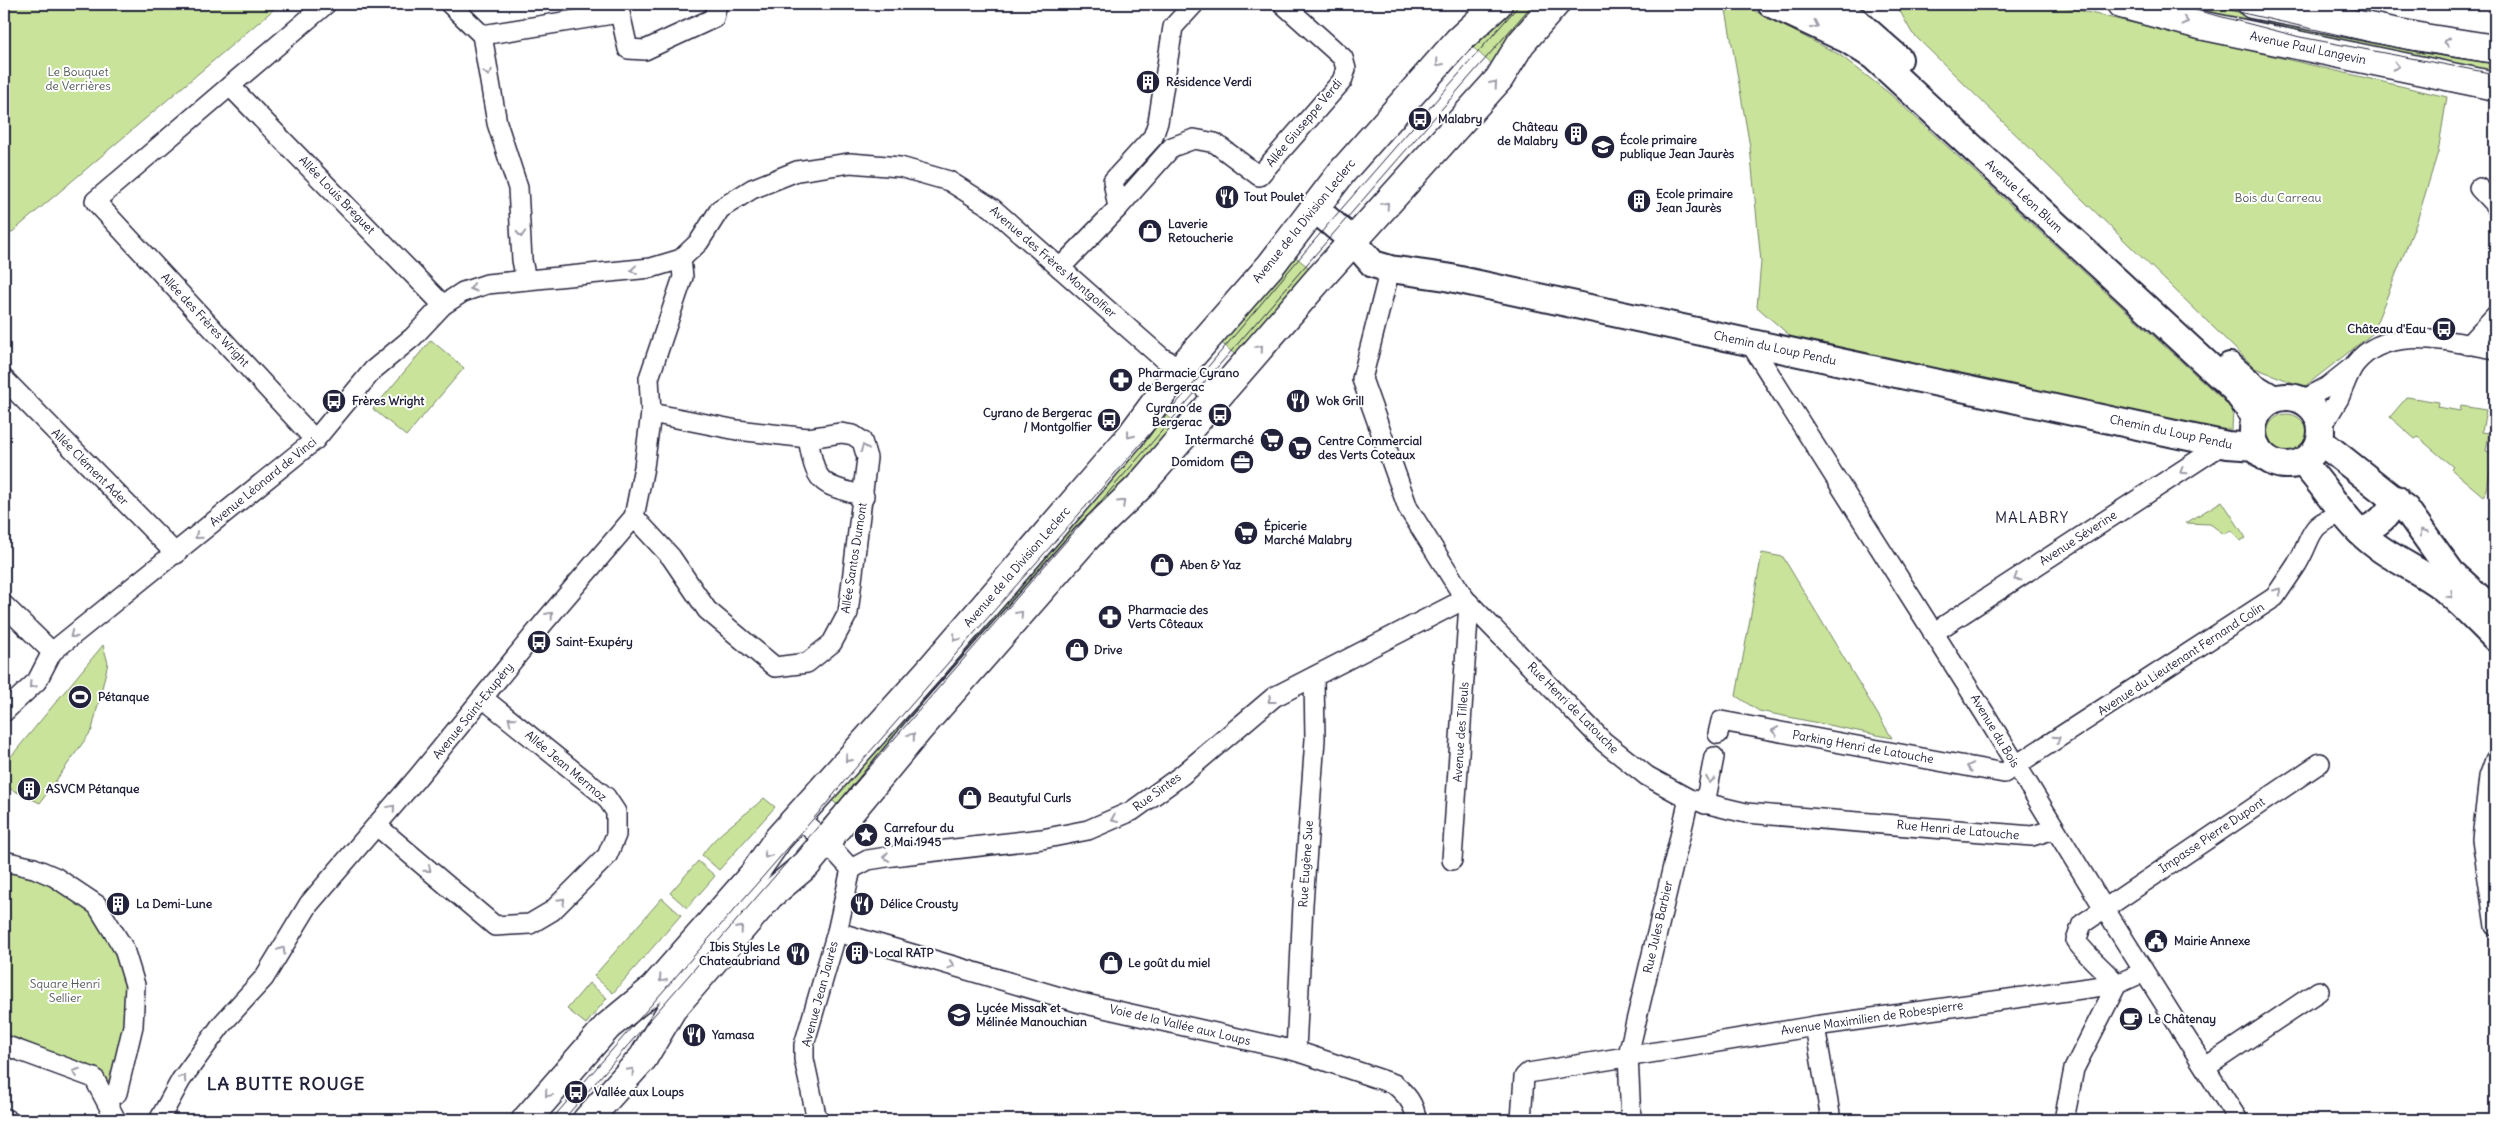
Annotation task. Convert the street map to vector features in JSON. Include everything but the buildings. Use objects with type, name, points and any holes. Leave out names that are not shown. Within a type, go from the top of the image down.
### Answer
[{"type":"main road","name":"Avenue de la Division Leclerc","points":[[526,1120],[608,1027],[654,989],[753,875],[778,839],[928,672],[1130,437],[1181,368],[1270,265],[1342,172],[1458,42],[1498,4]]},
{"type":"main road","points":[[587,1120],[643,1058],[672,1009],[716,957],[770,895],[807,864],[918,730],[1081,545],[1139,487],[1353,242],[1499,79],[1521,43],[1555,4]]},
{"type":"main road","name":"Avenue Léon Blum","points":[[1771,4],[1848,40],[1873,56],[2234,389],[2255,418]]},
{"type":"main road","name":"Avenue Léon Blum","points":[[1820,4],[1843,13],[1871,32],[2254,388],[2274,400]]},
{"type":"main road","name":"Avenue Paul Langevin","points":[[2121,4],[2200,25],[2495,86]]},
{"type":"main road","points":[[2252,4],[2424,38],[2495,48]]},
{"type":"main road","name":"Chemin du Loup Pendu","points":[[1314,208],[1353,242],[1373,264],[1390,269],[1446,277],[2223,444],[2257,447]]},
{"type":"main road","points":[[2288,397],[2303,400],[2315,412],[2320,434],[2316,450],[2302,462],[2292,465],[2276,463],[2263,456],[2257,447],[2253,433],[2255,418],[2261,409],[2274,400],[2288,397]]},
{"type":"main road","points":[[2320,434],[2406,509],[2451,572],[2495,612]]},
{"type":"main road","points":[[2302,462],[2325,487],[2360,532],[2395,560],[2419,572],[2443,588],[2495,638]]},
{"type":"main road","points":[[2360,532],[2378,525],[2388,515],[2396,499]]},
{"type":"street","points":[[230,86],[266,53],[326,4]]},
{"type":"street","points":[[450,4],[482,35],[497,123],[518,188],[522,260],[526,280]]},
{"type":"street","points":[[482,35],[619,9],[628,49],[645,50],[714,18],[717,4]]},
{"type":"street","points":[[1118,208],[1113,181],[1153,137],[1158,122],[1174,27],[1194,4]]},
{"type":"street","name":"Allée Giuseppe Verdi","points":[[1060,268],[1118,208],[1172,147],[1194,139],[1215,143],[1259,176],[1342,81],[1346,69],[1344,58],[1283,4]]},
{"type":"street","name":"Allée des Frères Wright","points":[[230,86],[94,201],[315,440]]},
{"type":"street","name":"Allée Louis Breguet","points":[[230,86],[442,305]]},
{"type":"street","name":"Avenue des Frères Montgolfier","points":[[681,259],[699,242],[720,209],[752,189],[796,171],[850,163],[900,167],[949,181],[992,208],[1161,357],[1181,368],[1217,398]]},
{"type":"street","points":[[2479,188],[2495,205]]},
{"type":"street","name":"Avenue Léonard de Vinci","points":[[4,712],[37,681],[52,652],[176,554],[315,440],[373,370],[413,337],[442,305],[463,292],[487,284],[651,268],[681,259]]},
{"type":"street","name":"Avenue Saint-Exupéry","points":[[159,1120],[180,1080],[222,1024],[264,978],[309,904],[377,826],[484,698],[546,620],[634,518],[644,467],[651,413],[649,378],[683,278],[681,259]]},
{"type":"street","name":"Rue Henri de Latouche","points":[[1390,269],[1362,379],[1408,508],[1467,601],[1604,742],[1648,776],[1697,801],[1746,813],[2032,836],[2055,829]]},
{"type":"street","points":[[2468,345],[2495,316]]},
{"type":"street","points":[[2303,400],[2327,387],[2354,365],[2367,350],[2397,339],[2408,338],[2495,349]]},
{"type":"street","name":"Avenue du Bois","points":[[1750,343],[2238,1120]]},
{"type":"street","points":[[2320,434],[2354,365]]},
{"type":"street","name":"Allée Clément Ader","points":[[4,379],[176,554]]},
{"type":"street","name":"Allée Santos Dumont","points":[[634,518],[671,558],[706,610],[776,667],[807,663],[832,643],[848,613],[868,458],[862,441],[853,435],[841,433],[808,438],[737,430],[651,413]]},
{"type":"street","name":"Allée Santos Dumont","points":[[808,438],[813,466],[820,479],[831,487],[864,496]]},
{"type":"street","name":"Avenue Séverine","points":[[1933,633],[2223,444]]},
{"type":"street","name":"Avenue du Lieutenant Fernand Colin","points":[[2016,766],[2275,597],[2298,563],[2311,531],[2320,522],[2344,513]]},
{"type":"street","name":"Rue Sintes","points":[[851,869],[868,860],[1042,838],[1097,826],[1132,812],[1182,775],[1274,697],[1467,601]]},
{"type":"street","name":"Avenue des Tilleuls","points":[[1452,860],[1467,601]]},
{"type":"street","points":[[4,605],[52,652]]},
{"type":"street","name":"Rue Eugène Sue","points":[[1296,1051],[1303,904],[1315,738],[1314,677]]},
{"type":"street","name":"Allée Jean Mermoz","points":[[377,826],[495,926],[530,924],[552,911],[607,856],[616,835],[616,812],[606,797],[484,698]]},
{"type":"street","name":"Parking Henri de Latouche","points":[[1718,734],[1721,721],[2004,773],[2016,766]]},
{"type":"street","points":[[1697,801],[1714,756]]},
{"type":"street","points":[[2495,760],[2489,777],[2482,840],[2495,926]]},
{"type":"street","name":"Impasse Pierre Dupont","points":[[2117,984],[2102,967],[2089,959],[2076,941],[2082,924],[2320,762]]},
{"type":"street","name":"Rue Jules Barbier","points":[[1631,1120],[1628,1055],[1697,801]]},
{"type":"street","points":[[797,817],[826,842],[851,869]]},
{"type":"street","points":[[4,861],[34,868],[54,877],[96,904],[124,949],[135,985],[133,1026],[117,1093],[106,1100]]},
{"type":"street","name":"Avenue Jean Jaurès","points":[[817,1120],[804,1059],[804,1045],[837,932],[851,869]]},
{"type":"street","name":"Voie de la Vallée aux Loups","points":[[837,932],[1077,1002],[1296,1051],[1394,1084],[1406,1095],[1415,1111],[1416,1120]]},
{"type":"street","name":"Avenue Maximilien de Robespierre","points":[[1521,1120],[1524,1077],[1528,1073],[1628,1055],[1815,1026],[2117,984],[2144,972]]},
{"type":"street","points":[[2064,1120],[2074,1069],[2117,984]]},
{"type":"street","points":[[2206,1067],[2319,991]]},
{"type":"street","points":[[1815,1026],[1831,1120]]},
{"type":"street","points":[[4,1045],[94,1078],[116,1120]]},
{"type":"street","points":[[4,1118],[8,1120]]},
{"type":"green space","name":"Le Bouquet de Verrières","points":[[4,4],[280,4],[4,239]]},
{"type":"green space","points":[[1509,4],[1545,4],[1496,68],[1468,43]]},
{"type":"green space","points":[[1725,4],[1746,4],[1753,10],[1840,55],[1890,94],[2233,409],[2232,429],[2213,430],[1796,341],[1757,307],[1761,262],[1750,147]]},
{"type":"green space","name":"Bois du Carreau","points":[[1896,4],[2052,4],[2447,97],[2438,152],[2416,224],[2372,334],[2304,387],[2255,368],[1912,33]]},
{"type":"green space","points":[[2141,4],[2216,4],[2321,28],[2495,57],[2495,80]]},
{"type":"green space","points":[[1291,253],[1314,272],[1239,358],[1217,339]]},
{"type":"green space","points":[[431,340],[464,368],[406,436],[373,409]]},
{"type":"green space","points":[[2407,397],[2439,402],[2438,407],[2460,411],[2461,406],[2486,410],[2482,432],[2489,433],[2486,451],[2493,453],[2487,490],[2483,496],[2451,469],[2453,467],[2418,437],[2415,439],[2390,417]]},
{"type":"green space","points":[[1160,409],[1179,426],[844,811],[825,794]]},
{"type":"green space","points":[[2287,414],[2301,420],[2307,434],[2301,448],[2287,454],[2273,448],[2267,434],[2273,420]]},
{"type":"green space","points":[[2222,501],[2246,538],[2240,541],[2231,530],[2224,534],[2210,524],[2186,523]]},
{"type":"green space","points":[[1762,553],[1783,557],[1892,738],[1759,711],[1736,696]]},
{"type":"green space","name":"Pétanque","points":[[103,645],[108,663],[92,730],[40,803],[4,786],[4,765]]},
{"type":"green space","points":[[764,798],[775,807],[719,870],[702,855],[715,839]]},
{"type":"green space","points":[[698,861],[715,876],[687,908],[670,893]]},
{"type":"green space","name":"Square Henri Sellier","points":[[4,869],[52,882],[91,908],[120,952],[129,996],[114,1087],[101,1072],[4,1033]]},
{"type":"green space","points":[[662,898],[681,915],[613,993],[594,976]]},
{"type":"green space","points":[[589,983],[607,998],[586,1024],[567,1009]]},
{"type":"tram line","points":[[551,1120],[846,779],[1196,381],[1330,222],[1520,4]]},
{"type":"tram line","points":[[563,1120],[1533,4]]},
{"type":"tram line","points":[[2172,4],[2300,37],[2495,74]]},
{"type":"tram line","points":[[2203,4],[2388,46],[2495,64]]},
{"type":"place","name":"Résidence Verdi","points":[[1148,82]]},
{"type":"place","name":"Malabry","points":[[1420,119]]},
{"type":"place","name":"Château de Malabry","points":[[1576,134]]},
{"type":"place","name":"École primaire publique Jean Jaurès","points":[[1603,147]]},
{"type":"place","name":"Tout Poulet","points":[[1227,197]]},
{"type":"place","name":"Ecole primaire Jean Jaurès","points":[[1639,201]]},
{"type":"place","name":"Laverie Retoucherie","points":[[1150,231]]},
{"type":"place","name":"Château d'Eau","points":[[2444,329]]},
{"type":"place","name":"Pharmacie Cyrano de Bergerac","points":[[1121,380]]},
{"type":"place","name":"Frères Wright","points":[[334,401]]},
{"type":"place","name":"Wok Grill","points":[[1298,401]]},
{"type":"place","name":"Cyrano de Bergerac","points":[[1220,415]]},
{"type":"place","name":"Cyrano de Bergerac / Montgolfier","points":[[1109,420]]},
{"type":"place","name":"Intermarché","points":[[1272,440]]},
{"type":"place","name":"Centre Commercial des Verts Coteaux","points":[[1300,448]]},
{"type":"place","name":"Domidom","points":[[1242,462]]},
{"type":"place","name":"Épicerie Marché Malabry","points":[[1246,533]]},
{"type":"place","name":"Aben & Yaz","points":[[1162,565]]},
{"type":"place","name":"Pharmacie des Verts Côteaux","points":[[1110,617]]},
{"type":"place","name":"Saint-Exupéry","points":[[539,642]]},
{"type":"place","name":"Drive","points":[[1077,650]]},
{"type":"place","name":"Pétanque","points":[[80,697]]},
{"type":"place","name":"ASVCM Pétanque","points":[[29,789]]},
{"type":"place","name":"Beautyful Curls","points":[[970,798]]},
{"type":"place","name":"Carrefour du 8 Mai 1945","points":[[866,835]]},
{"type":"place","name":"La Demi-Lune","points":[[118,904]]},
{"type":"place","name":"Délice Crousty","points":[[862,904]]},
{"type":"place","name":"Mairie Annexe","points":[[2156,941]]},
{"type":"place","name":"Local RATP","points":[[857,953]]},
{"type":"place","name":"Ibis Styles Le Chateaubriand","points":[[798,954]]},
{"type":"place","name":"Le goût du miel","points":[[1111,963]]},
{"type":"place","name":"Lycée Missak et Mélinée Manouchian","points":[[959,1015]]},
{"type":"place","name":"Le Châtenay","points":[[2131,1019]]},
{"type":"place","name":"Yamasa","points":[[694,1035]]},
{"type":"place","name":"Vallée aux Loups","points":[[576,1092]]},
{"type":"district","name":"MALABRY","points":[[2032,518]]},
{"type":"district","name":"LA BUTTE ROUGE","points":[[286,1084]]}]
